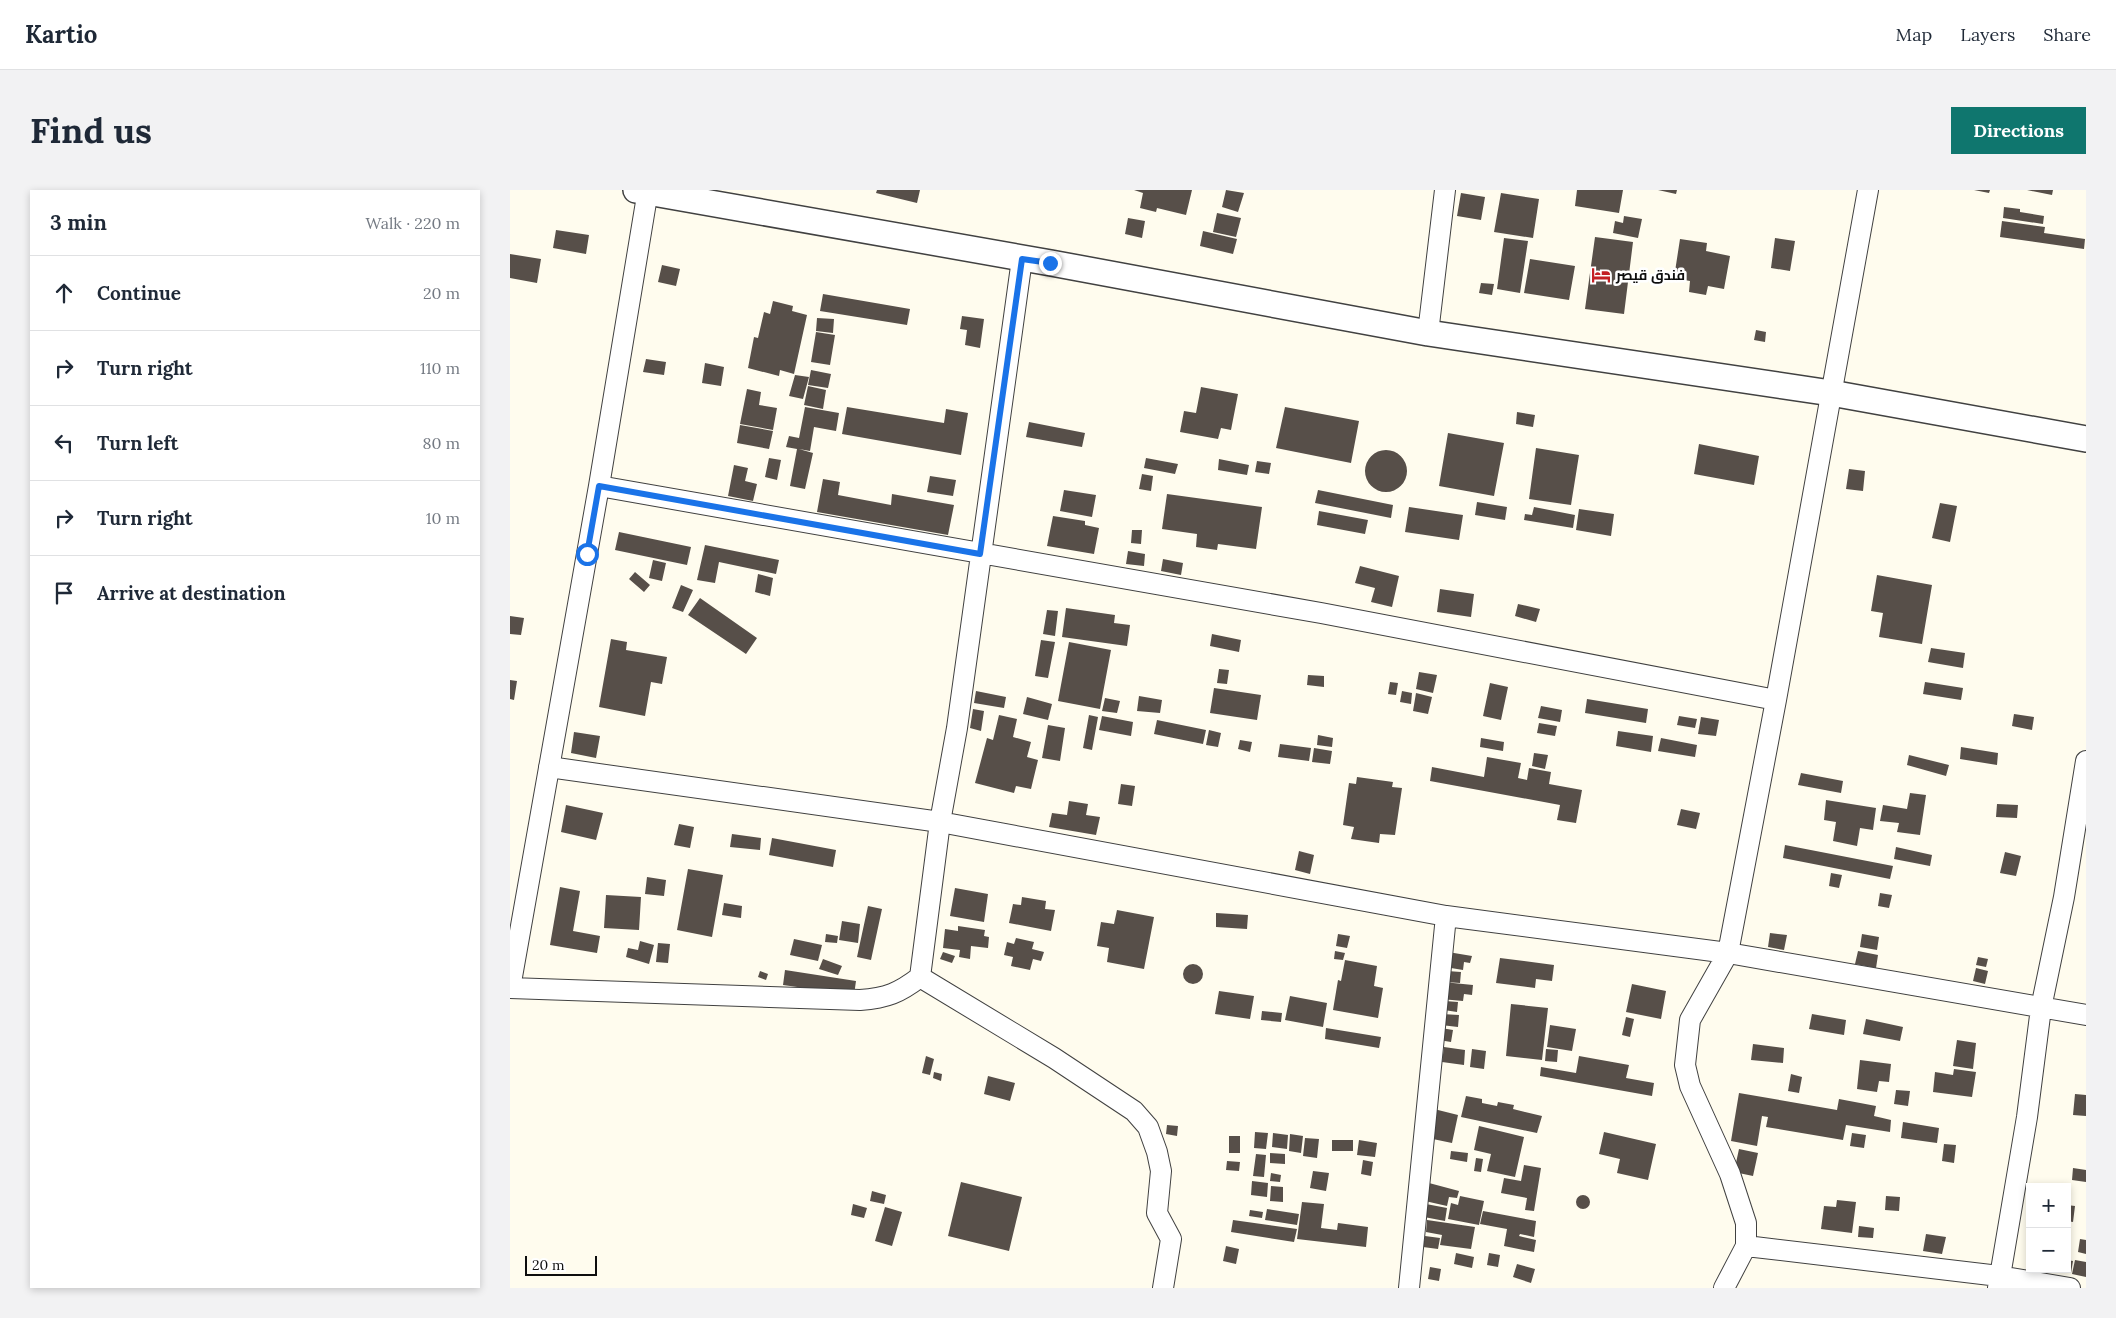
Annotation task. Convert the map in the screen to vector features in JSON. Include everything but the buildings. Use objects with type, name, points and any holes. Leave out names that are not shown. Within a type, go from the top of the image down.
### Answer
[{"type":"street","points":[[1428,333],[1445,190]]},
{"type":"street","points":[[1724,1288],[1746,1246],[1746,1224],[1730,1174],[1690,1086],[1685,1064],[1690,1020],[1728,953],[1776,700],[1868,190]]},
{"type":"street","points":[[1022,259],[957,728],[940,822],[920,977],[900,992],[880,999],[860,1000],[510,988],[599,486],[644,191],[1022,259],[1428,333],[1831,392],[2086,439]]},
{"type":"street","points":[[599,486],[1321,613],[1776,700]]},
{"type":"street","points":[[1998,1282],[2027,1117],[2041,1008],[2064,897],[2086,760]]},
{"type":"street","points":[[549,767],[940,822],[1446,916],[1728,953],[2086,1015]]},
{"type":"street","points":[[1410,1288],[1446,916]]},
{"type":"street","points":[[920,977],[1054,1058],[1134,1111],[1148,1127],[1157,1152],[1161,1171],[1157,1214],[1171,1239],[1163,1288]]},
{"type":"street","points":[[1746,1246],[1998,1282],[2070,1288]]},
{"type":"place","name":"فندق قيصر","points":[[1601,275]]},
{"type":"route","points":[[587,554],[599,486],[980,554],[1022,259],[1050,263]]}]
